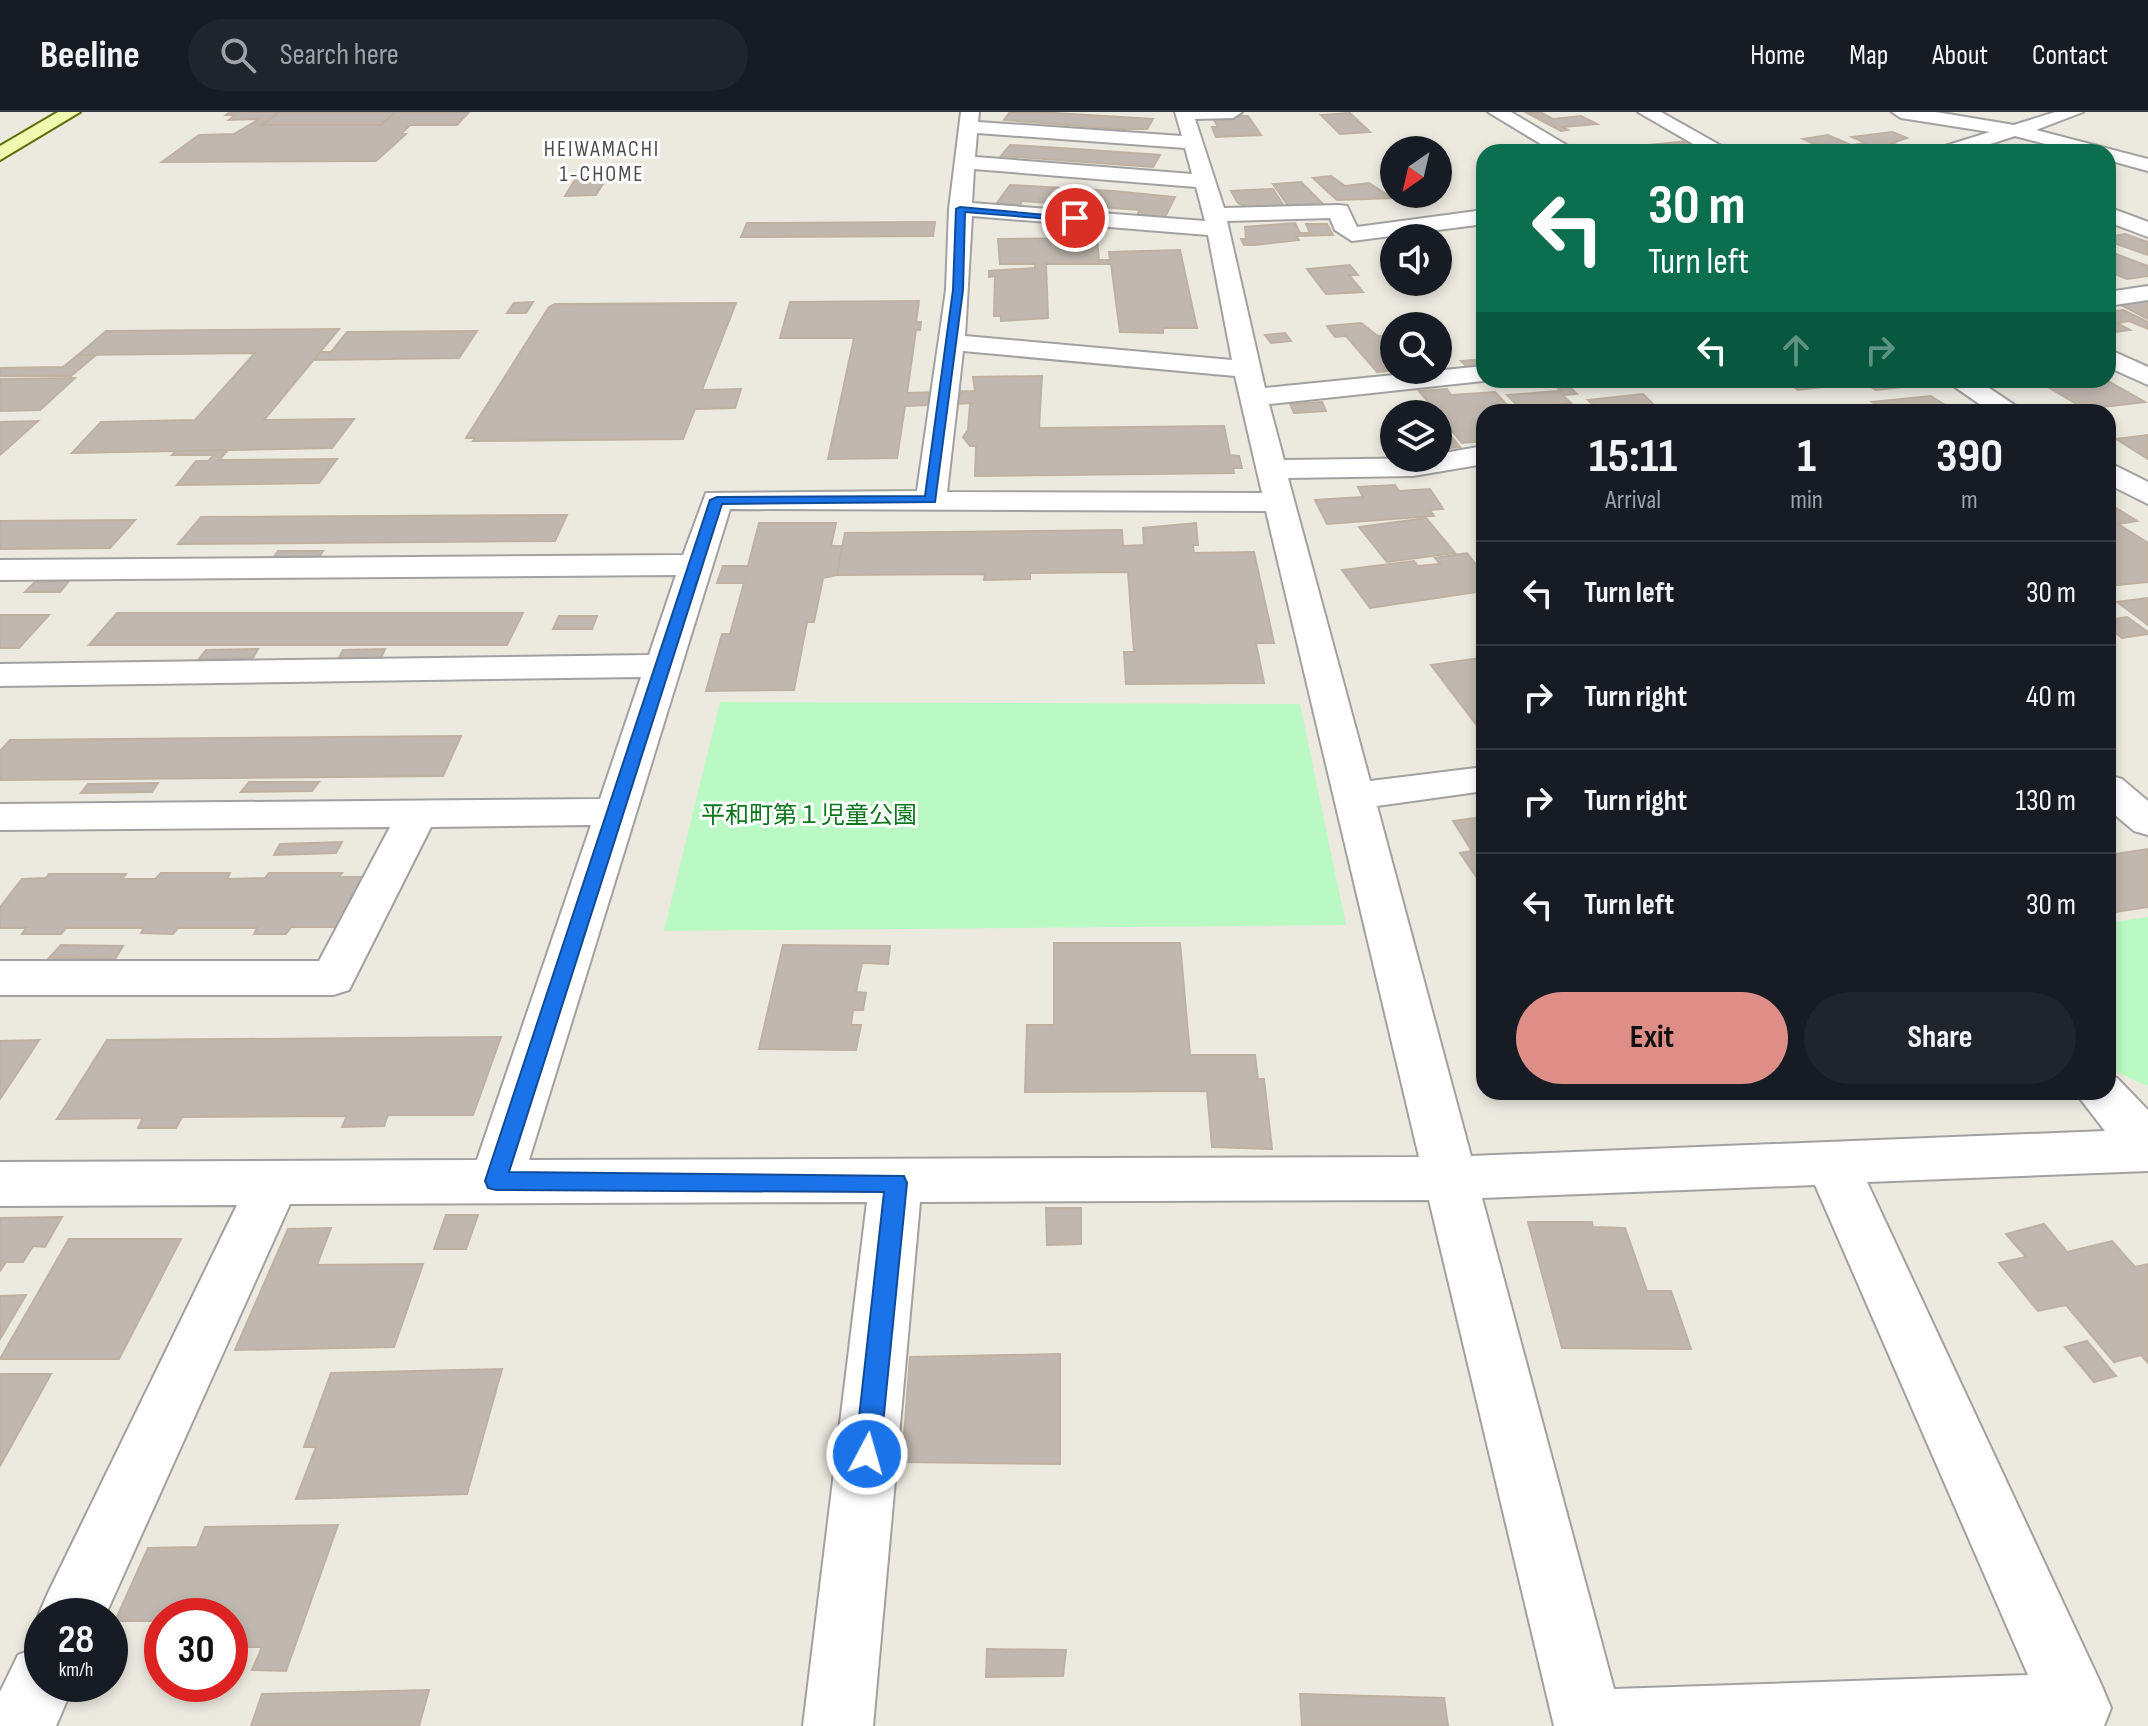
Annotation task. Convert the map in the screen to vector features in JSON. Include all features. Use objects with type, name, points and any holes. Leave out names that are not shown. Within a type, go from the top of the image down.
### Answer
[{"type":"main road","points":[[0,154],[71,112]]},
{"type":"street","points":[[1233,112],[1184,113],[1216,222],[1250,383],[1589,1726],[2077,1708],[1832,1163]]},
{"type":"street","points":[[1497,112],[1554,144]]},
{"type":"street","points":[[1647,112],[1707,144]]},
{"type":"street","points":[[1901,112],[2013,130],[2068,144]]},
{"type":"street","points":[[1970,144],[2074,112]]},
{"type":"street","points":[[931,500],[958,290],[960,209],[969,119],[1193,143]]},
{"type":"street","points":[[2116,156],[2148,165]]},
{"type":"street","points":[[964,162],[1204,181]]},
{"type":"street","points":[[960,209],[1216,222],[1339,211],[1343,225],[1352,234],[1476,218]]},
{"type":"street","points":[[2116,217],[2148,230]]},
{"type":"street","points":[[2116,298],[2148,293]]},
{"type":"street","points":[[951,342],[1250,383],[1476,374]]},
{"type":"street","points":[[2116,361],[2148,377]]},
{"type":"street","points":[[1971,388],[1998,404]]},
{"type":"street","points":[[496,1181],[717,500],[931,500],[1277,486],[1476,456]]},
{"type":"street","points":[[0,570],[696,565]]},
{"type":"street","points":[[0,675],[664,666]]},
{"type":"street","points":[[1356,796],[1476,780]]},
{"type":"street","points":[[2116,795],[2148,822]]},
{"type":"street","points":[[0,817],[617,812]]},
{"type":"street","points":[[0,978],[333,978],[417,814]]},
{"type":"street","points":[[2107,1100],[2148,1144]]},
{"type":"street","points":[[0,1184],[275,1180],[896,1183],[1453,1178],[2148,1150]]},
{"type":"street","points":[[79,1598],[275,1180]]},
{"type":"street","points":[[838,1726],[896,1183]]},
{"type":"street","points":[[20,1726],[31,1702]]},
{"type":"green space","name":"平和町第１児童公園","points":[[720,702],[1300,704],[1346,925],[664,931]]},
{"type":"green space","points":[[2148,917],[2148,1086],[2116,1072],[2116,922]]},
{"type":"building","points":[[230,112],[469,112],[457,125],[410,125],[401,134],[406,134],[376,161],[162,162],[199,135],[234,134],[259,119],[229,120],[235,115],[226,115]]},
{"type":"building","points":[[279,112],[395,112],[381,125],[262,125]]},
{"type":"building","points":[[1010,112],[1153,119],[1147,129],[1118,129],[1004,120]]},
{"type":"building","points":[[1540,112],[1553,119],[1581,116],[1597,124],[1563,127],[1568,130],[1561,131],[1527,113]]},
{"type":"building","points":[[1350,113],[1370,132],[1340,134],[1321,115]]},
{"type":"building","points":[[1212,116],[1248,116],[1261,135],[1216,137],[1212,127],[1218,127]]},
{"type":"building","points":[[1892,132],[1907,138],[1892,143],[1894,144],[1858,144],[1866,143],[1852,137]]},
{"type":"building","points":[[1828,135],[1849,144],[1814,144],[1803,139]]},
{"type":"building","points":[[1689,141],[1694,144],[1659,144]]},
{"type":"building","points":[[1010,145],[1160,155],[1153,167],[1001,156]]},
{"type":"building","points":[[581,170],[612,170],[596,195],[565,196]]},
{"type":"building","points":[[1331,176],[1345,186],[1369,183],[1380,190],[1380,198],[1337,200],[1313,178]]},
{"type":"building","points":[[1301,182],[1324,205],[1289,207],[1273,184]]},
{"type":"building","points":[[1010,185],[1175,197],[1165,217],[1137,215],[1140,210],[1022,201],[1020,205],[997,203]]},
{"type":"building","points":[[1273,189],[1285,208],[1247,207],[1238,203],[1231,191]]},
{"type":"building","points":[[935,222],[933,236],[741,237],[747,223]]},
{"type":"building","points":[[1295,223],[1300,233],[1310,233],[1306,224],[1327,224],[1333,235],[1296,236],[1299,240],[1254,245],[1244,245],[1241,239],[1246,239],[1245,227]]},
{"type":"building","points":[[2125,234],[2148,242],[2148,255],[2116,244],[2116,236]]},
{"type":"building","points":[[1097,238],[1099,260],[1110,260],[1109,252],[1180,250],[1197,328],[1163,328],[1163,333],[1120,332],[1111,264],[1046,264],[1048,318],[1001,321],[1001,316],[994,316],[995,276],[989,277],[989,271],[1035,268],[1035,264],[1000,264],[998,239]]},
{"type":"building","points":[[2116,254],[2148,266],[2148,276],[2127,279],[2116,274]]},
{"type":"building","points":[[1350,265],[1358,275],[1349,275],[1363,292],[1326,294],[1307,269]]},
{"type":"building","points":[[2148,300],[2148,319],[2119,304]]},
{"type":"building","points":[[919,301],[916,322],[921,322],[920,330],[916,330],[907,393],[975,391],[973,377],[1042,376],[1039,428],[1224,426],[1230,455],[1239,456],[1242,468],[1233,468],[1234,473],[975,476],[976,446],[970,446],[963,437],[968,430],[970,404],[974,403],[905,406],[897,458],[828,459],[854,338],[780,338],[790,302]]},
{"type":"building","points":[[533,302],[526,313],[507,313],[514,303]]},
{"type":"building","points":[[736,303],[702,390],[741,389],[735,408],[695,409],[683,439],[473,441],[475,438],[466,438],[549,307],[555,304]]},
{"type":"building","points":[[2123,310],[2148,322],[2148,329],[2129,321],[2117,323],[2130,330],[2116,332],[2116,311]]},
{"type":"building","points":[[1361,323],[1380,336],[1380,372],[1346,336],[1335,337],[1327,326]]},
{"type":"building","points":[[339,329],[264,420],[354,419],[332,448],[72,453],[101,422],[195,420],[255,353],[78,355],[106,331]]},
{"type":"building","points":[[477,331],[459,358],[314,360],[320,352],[331,352],[347,332]]},
{"type":"building","points":[[1285,333],[1291,341],[1271,343],[1265,335]]},
{"type":"building","points":[[78,355],[96,355],[71,376],[0,376],[0,368],[63,367]]},
{"type":"building","points":[[1476,360],[1476,369],[1469,369],[1461,361]]},
{"type":"building","points":[[75,378],[40,410],[0,411],[0,379]]},
{"type":"building","points":[[2116,386],[2145,402],[2116,405],[2077,404],[2050,388]]},
{"type":"building","points":[[1557,388],[1571,388],[1577,394],[1565,395]]},
{"type":"building","points":[[1447,389],[1451,395],[1495,392],[1506,404],[1476,404],[1476,442],[1462,443],[1452,431],[1452,400],[1426,400],[1419,391]]},
{"type":"building","points":[[1558,391],[1571,403],[1516,404],[1507,395]]},
{"type":"building","points":[[1643,394],[1653,404],[1592,404],[1588,400]]},
{"type":"building","points":[[1931,396],[1944,404],[1875,404],[1872,402]]},
{"type":"building","points":[[1322,402],[1326,411],[1294,413],[1290,404]]},
{"type":"building","points":[[38,421],[0,455],[0,422]]},
{"type":"building","points":[[2148,435],[2148,459],[2116,439]]},
{"type":"building","points":[[1452,437],[1460,447],[1452,448]]},
{"type":"building","points":[[228,450],[219,460],[337,459],[319,483],[177,485],[196,461],[208,461],[214,455],[172,455],[176,451]]},
{"type":"building","points":[[1395,485],[1399,491],[1430,489],[1443,509],[1430,510],[1434,516],[1327,524],[1315,500],[1363,497],[1358,487]]},
{"type":"building","points":[[2116,508],[2137,521],[2118,524],[2148,543],[2148,582],[2116,585]]},
{"type":"building","points":[[567,515],[555,541],[178,544],[201,517]]},
{"type":"building","points":[[1426,518],[1455,553],[1387,562],[1359,527]]},
{"type":"building","points":[[135,520],[110,548],[0,549],[0,521]]},
{"type":"building","points":[[759,523],[836,523],[831,546],[843,546],[837,575],[823,578],[814,622],[807,622],[794,690],[706,691],[722,634],[730,634],[744,583],[717,583],[723,566],[748,566]]},
{"type":"building","points":[[1196,523],[1198,545],[1193,545],[1194,553],[1254,552],[1274,643],[1256,643],[1264,683],[1126,684],[1124,652],[1134,652],[1128,572],[1030,573],[1030,579],[984,580],[985,574],[837,575],[845,533],[1122,530],[1123,546],[1144,545],[1143,528]]},
{"type":"building","points":[[278,551],[323,551],[319,557],[273,558]]},
{"type":"building","points":[[1467,553],[1476,565],[1476,592],[1370,608],[1342,570],[1414,561],[1418,566],[1440,564],[1435,558]]},
{"type":"building","points":[[69,581],[60,592],[25,592],[35,582]]},
{"type":"building","points":[[2148,598],[2148,625],[2117,602]]},
{"type":"building","points":[[117,613],[523,613],[507,645],[89,645]]},
{"type":"building","points":[[0,615],[49,615],[19,648],[0,648]]},
{"type":"building","points":[[559,616],[597,616],[592,629],[553,629]]},
{"type":"building","points":[[2127,617],[2148,634],[2122,638],[2116,633],[2116,619]]},
{"type":"building","points":[[258,649],[253,658],[199,659],[206,650]]},
{"type":"building","points":[[385,649],[381,658],[339,658],[343,650]]},
{"type":"building","points":[[1476,659],[1476,724],[1431,665]]},
{"type":"building","points":[[461,736],[443,776],[0,780],[0,751],[10,740]]},
{"type":"building","points":[[249,782],[319,782],[312,791],[241,792]]},
{"type":"building","points":[[158,783],[152,792],[81,793],[88,784]]},
{"type":"building","points":[[1476,818],[1476,876],[1460,853],[1472,851],[1453,821]]},
{"type":"building","points":[[342,842],[336,853],[274,855],[280,844]]},
{"type":"building","points":[[2148,849],[2148,907],[2116,912],[2116,854]]},
{"type":"building","points":[[161,873],[230,873],[227,879],[265,878],[269,873],[342,873],[339,877],[365,877],[339,927],[291,927],[286,934],[254,934],[257,928],[178,928],[173,934],[141,933],[144,928],[66,928],[61,934],[22,934],[26,928],[0,928],[0,907],[22,879],[46,878],[49,874],[126,874],[122,879],[155,879]]},
{"type":"building","points":[[1054,943],[1180,943],[1190,1055],[1255,1055],[1258,1079],[1264,1079],[1272,1149],[1212,1147],[1207,1091],[1025,1092],[1027,1025],[1054,1025]]},
{"type":"building","points":[[61,945],[123,946],[115,959],[49,958]]},
{"type":"building","points":[[783,945],[890,946],[888,964],[862,963],[856,992],[866,993],[863,1010],[853,1010],[851,1025],[861,1025],[856,1050],[759,1049]]},
{"type":"building","points":[[501,1037],[473,1115],[388,1115],[384,1126],[342,1127],[347,1116],[182,1117],[176,1128],[138,1128],[143,1118],[57,1119],[107,1040]]},
{"type":"building","points":[[39,1040],[32,1051],[0,1099],[0,1041]]},
{"type":"building","points":[[1046,1208],[1081,1208],[1081,1244],[1047,1245]]},
{"type":"building","points":[[446,1215],[478,1215],[466,1249],[434,1249]]},
{"type":"building","points":[[62,1217],[45,1247],[33,1246],[23,1262],[6,1262],[0,1271],[0,1218]]},
{"type":"building","points":[[1528,1222],[1592,1222],[1593,1227],[1625,1228],[1647,1291],[1671,1291],[1691,1349],[1562,1348]]},
{"type":"building","points":[[2044,1224],[2067,1252],[2112,1241],[2135,1267],[2148,1264],[2148,1363],[2141,1355],[2114,1362],[2066,1305],[2038,1311],[1999,1263],[2026,1257],[2006,1234]]},
{"type":"building","points":[[331,1228],[317,1265],[423,1264],[394,1347],[235,1350],[288,1229]]},
{"type":"building","points":[[69,1239],[181,1239],[119,1359],[0,1359]]},
{"type":"building","points":[[26,1295],[0,1339],[0,1296]]},
{"type":"building","points":[[2087,1341],[2116,1376],[2094,1382],[2065,1347]]},
{"type":"building","points":[[1060,1354],[1060,1464],[902,1462],[910,1357]]},
{"type":"building","points":[[502,1369],[467,1494],[296,1499],[316,1447],[304,1447],[331,1373]]},
{"type":"building","points":[[0,1374],[51,1374],[0,1466]]},
{"type":"building","points":[[338,1525],[286,1671],[252,1670],[262,1647],[248,1647],[248,1598],[144,1598],[144,1621],[128,1621],[128,1598],[125,1598],[148,1548],[197,1547],[205,1527]]},
{"type":"building","points":[[987,1649],[1066,1650],[1063,1676],[986,1677]]},
{"type":"building","points":[[429,1690],[419,1726],[251,1726],[262,1694]]},
{"type":"building","points":[[1300,1694],[1444,1698],[1448,1726],[1302,1726]]},
{"type":"district","name":"HEIWAMACHI 1-CHOME","points":[[602,162]]},
{"type":"route","points":[[867,1454],[896,1183],[496,1181],[717,500],[931,500],[958,290],[960,209],[1075,218]]}]
